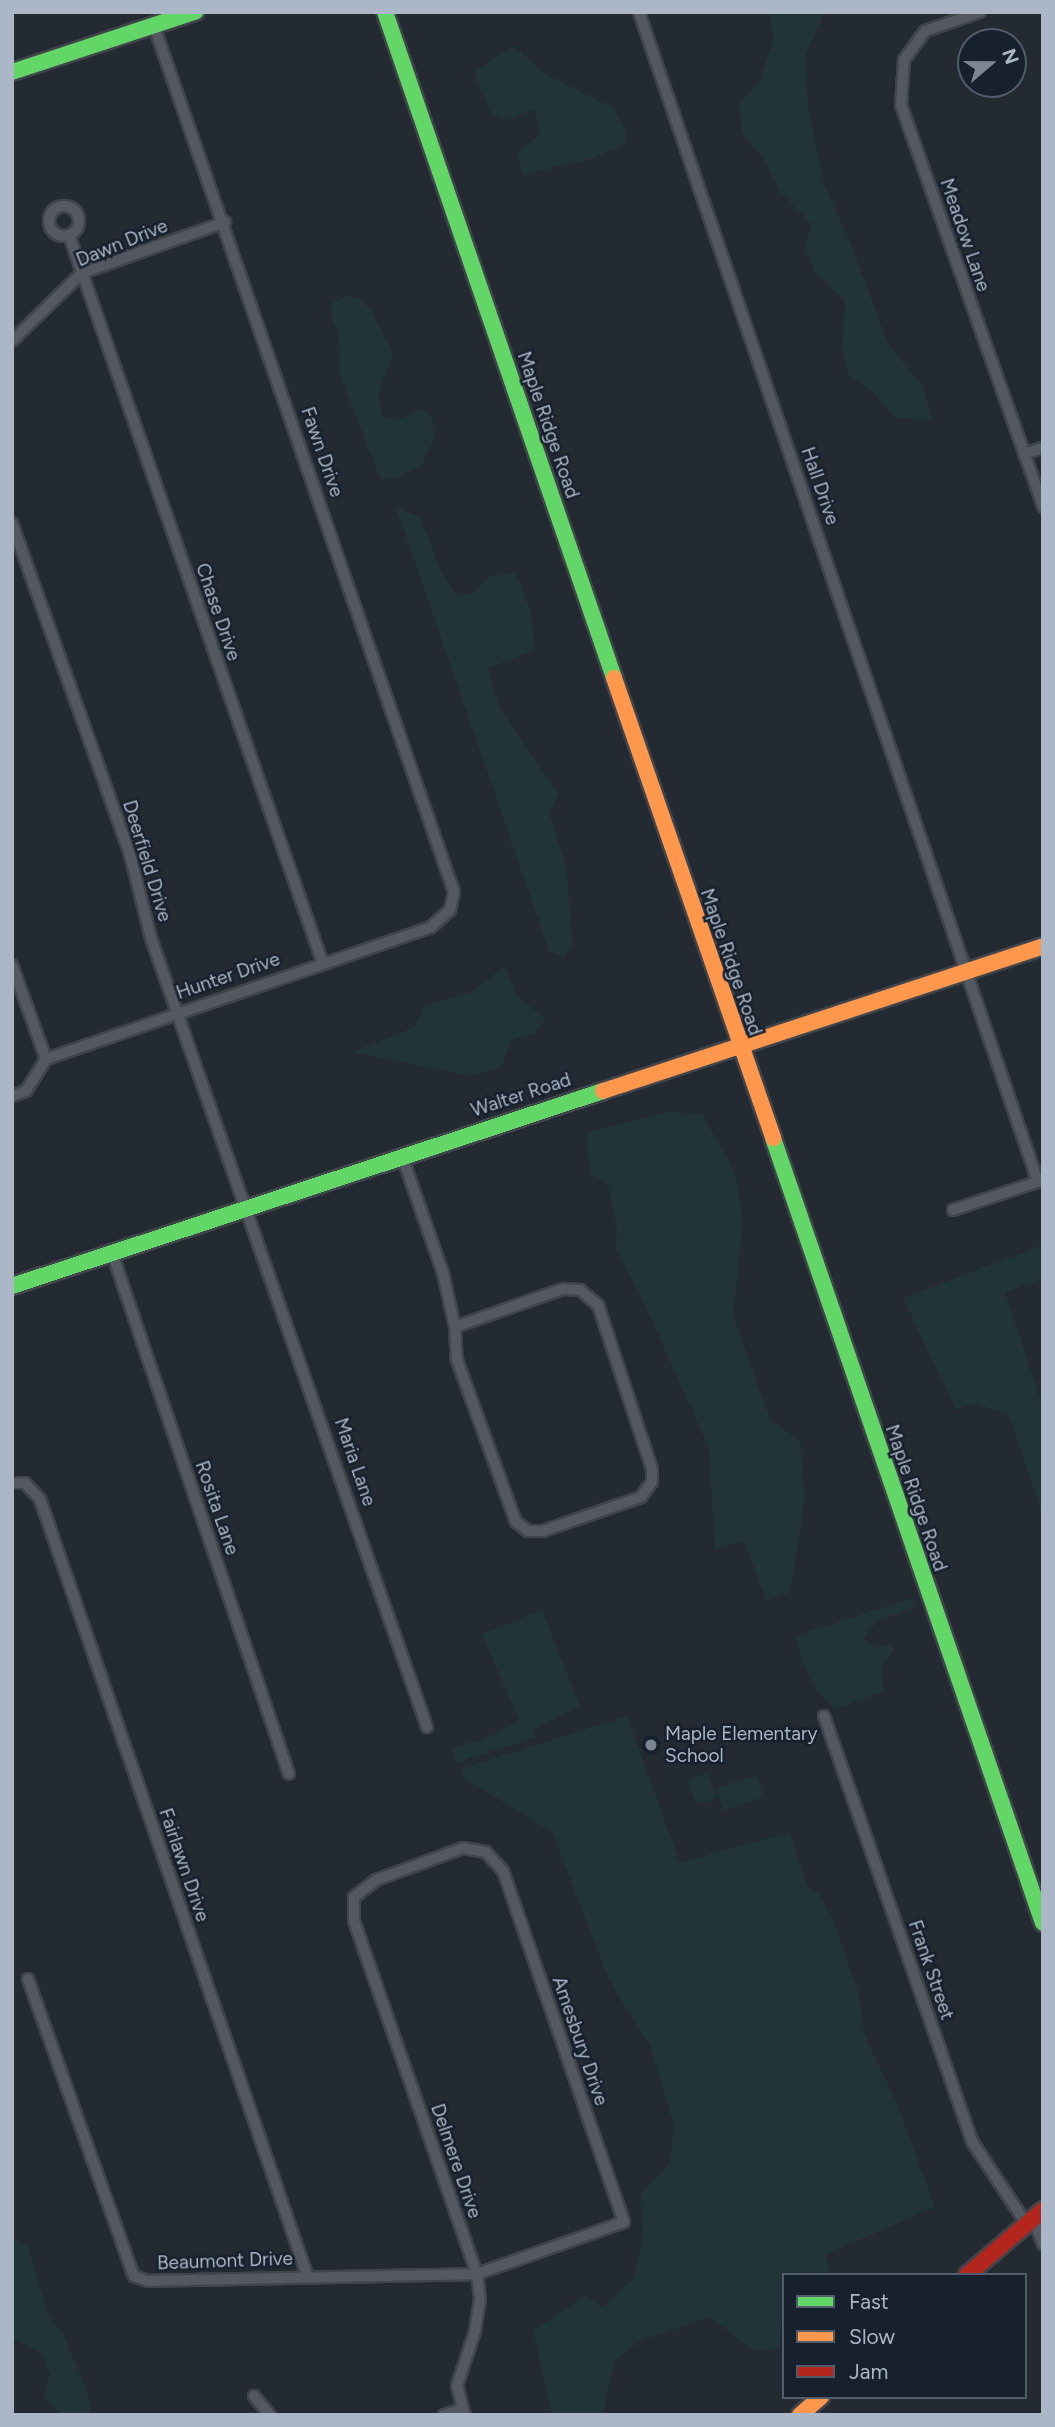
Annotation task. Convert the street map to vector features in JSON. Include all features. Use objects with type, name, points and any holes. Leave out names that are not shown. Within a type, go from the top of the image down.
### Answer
[{"type":"street","points":[[12,72],[151,19],[195,12]]},
{"type":"street","name":"Maple Ridge Road","points":[[385,12],[738,1046],[1043,1923]]},
{"type":"street","name":"Hall Drive","points":[[639,12],[1040,1181]]},
{"type":"street","name":"Meadow Lane","points":[[980,12],[925,31],[904,60],[901,105],[1043,507]]},
{"type":"street","name":"Fawn Drive","points":[[151,19],[225,222],[454,892]]},
{"type":"street","name":"Dawn Drive","points":[[12,341],[82,273],[225,222]]},
{"type":"street","name":"Chase Drive","points":[[69,235],[322,961]]},
{"type":"street","points":[[1024,454],[1043,448]]},
{"type":"street","name":"Deerfield Drive","points":[[12,523],[129,850],[152,938],[249,1208]]},
{"type":"street","name":"Hunter Drive","points":[[46,1059],[322,961],[431,927],[450,911],[454,892]]},
{"type":"street","name":"Walter Road","points":[[12,1286],[1043,946]]},
{"type":"street","points":[[12,965],[46,1059],[26,1091],[12,1096]]},
{"type":"street","points":[[402,1156],[443,1273],[455,1326],[457,1360],[516,1522],[528,1531],[543,1531],[641,1497],[652,1482],[652,1469],[598,1305],[580,1290],[564,1289],[455,1326]]},
{"type":"street","points":[[953,1210],[1040,1181]]},
{"type":"street","name":"Maria Lane","points":[[249,1208],[427,1727]]},
{"type":"street","name":"Rosita Lane","points":[[112,1253],[289,1774]]},
{"type":"street","name":"Fairlawn Drive","points":[[12,1483],[25,1483],[40,1499],[307,2276]]},
{"type":"street","name":"Frank Street","points":[[824,1716],[973,2143],[1034,2218],[1043,2244]]},
{"type":"street","name":"Amesbury Drive","points":[[354,1921],[354,1897],[376,1880],[463,1848],[486,1852],[503,1871],[624,2222]]},
{"type":"street","name":"Delmere Drive","points":[[354,1921],[477,2274],[480,2299],[475,2331],[457,2386],[463,2412]]},
{"type":"street","name":"Beaumont Drive","points":[[28,1979],[134,2276],[148,2281],[477,2274],[624,2222]]},
{"type":"street","points":[[969,2273],[1034,2218]]},
{"type":"street","points":[[254,2396],[270,2415]]},
{"type":"street","points":[[800,2415],[819,2399]]},
{"type":"street","points":[[444,2415],[463,2412]]},
{"type":"green space","points":[[769,12],[824,12],[806,54],[808,108],[824,184],[851,244],[888,344],[923,386],[932,420],[895,418],[872,391],[848,374],[842,349],[845,301],[814,271],[805,245],[812,225],[780,192],[763,158],[742,133],[739,103],[760,80],[774,39]]},
{"type":"green space","points":[[514,46],[545,74],[613,108],[627,131],[624,145],[594,158],[522,175],[518,151],[540,135],[535,109],[505,120],[491,113],[475,79],[477,69]]},
{"type":"green space","points":[[346,296],[358,298],[371,310],[393,355],[379,392],[382,417],[398,420],[417,410],[428,412],[432,418],[434,438],[422,465],[396,478],[381,480],[340,376],[339,339],[331,315],[333,302]]},
{"type":"green space","points":[[396,507],[421,518],[440,570],[457,596],[472,594],[489,577],[516,572],[531,613],[535,650],[488,668],[500,709],[558,793],[550,815],[566,866],[573,948],[563,957],[549,951]]},
{"type":"green space","points":[[505,966],[516,995],[545,1018],[536,1033],[513,1039],[501,1067],[471,1076],[352,1052],[415,1027],[424,1006],[473,991]]},
{"type":"green space","points":[[669,1112],[702,1114],[735,1172],[743,1223],[733,1315],[770,1419],[800,1441],[805,1498],[790,1592],[766,1601],[744,1541],[715,1550],[709,1448],[640,1294],[616,1251],[617,1229],[608,1184],[590,1174],[586,1133]]},
{"type":"green space","points":[[1043,1245],[1043,1279],[1005,1292],[1043,1407],[1043,1516],[1009,1415],[974,1403],[956,1410],[903,1298]]},
{"type":"green space","points":[[913,1598],[913,1607],[876,1622],[864,1639],[875,1648],[892,1643],[894,1650],[881,1670],[884,1691],[836,1709],[820,1695],[803,1664],[795,1636]]},
{"type":"green space","points":[[542,1610],[580,1706],[534,1729],[536,1737],[455,1763],[453,1747],[485,1739],[519,1721],[482,1634]]},
{"type":"green space","points":[[627,1716],[680,1863],[790,1832],[807,1886],[819,1893],[834,1921],[859,1995],[864,2034],[897,2104],[935,2207],[825,2255],[830,2273],[782,2273],[780,2348],[755,2351],[709,2317],[639,2341],[614,2362],[603,2415],[552,2415],[533,2330],[585,2296],[603,2307],[633,2279],[643,2238],[640,2195],[670,2163],[674,2125],[650,2046],[610,1982],[552,1832],[464,1778],[461,1769]]},
{"type":"green space","points":[[707,1773],[716,1797],[697,1805],[687,1781]]},
{"type":"green space","points":[[757,1775],[764,1797],[723,1810],[716,1788]]},
{"type":"green space","points":[[12,2237],[28,2246],[48,2315],[62,2332],[87,2389],[92,2415],[62,2415],[43,2396],[50,2374],[39,2352],[12,2338]]},
{"type":"traffic: fast","points":[[12,72],[195,12]]},
{"type":"traffic: fast","points":[[385,12],[614,678]]},
{"type":"traffic: fast","points":[[12,1286],[603,1091]]},
{"type":"traffic: fast","points":[[773,1138],[1043,1923]]},
{"type":"traffic: slow","points":[[614,678],[773,1138]]},
{"type":"traffic: slow","points":[[603,1091],[1043,946]]},
{"type":"traffic: slow","points":[[800,2415],[819,2399]]},
{"type":"traffic: jam","points":[[969,2273],[1043,2210]]},
{"type":"place","name":"Maple Elementary School","points":[[651,1745]]}]
